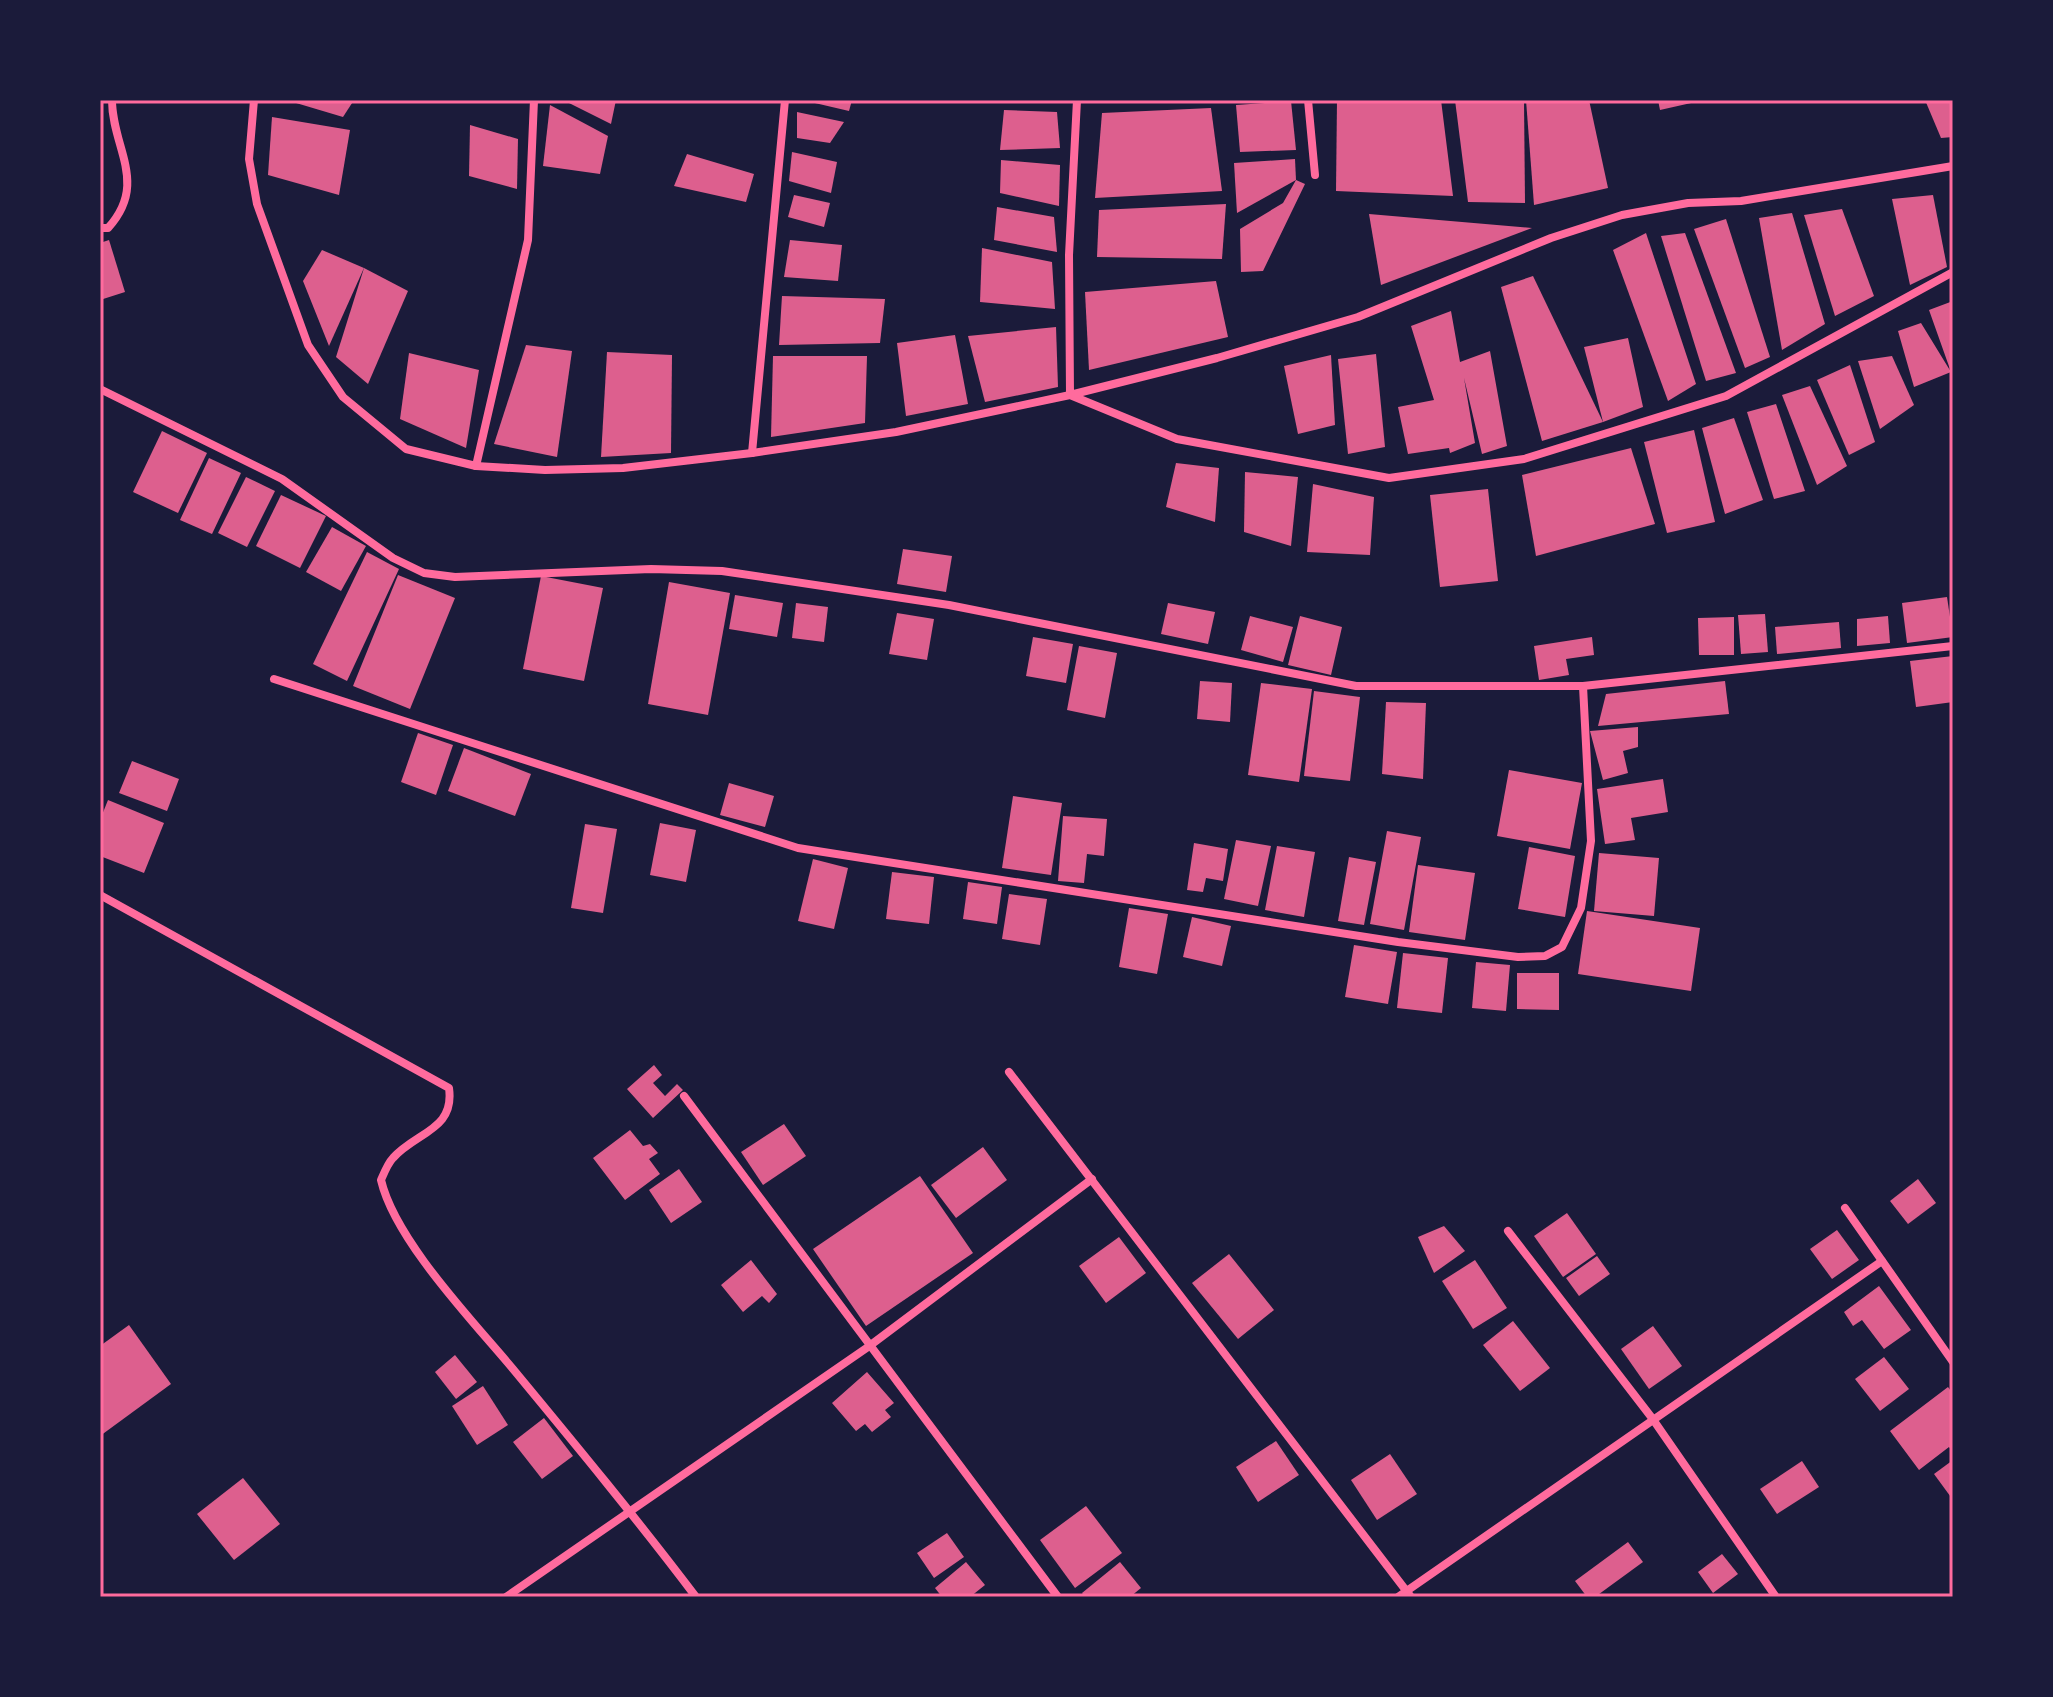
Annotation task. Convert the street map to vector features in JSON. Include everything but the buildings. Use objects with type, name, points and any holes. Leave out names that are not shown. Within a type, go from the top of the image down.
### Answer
[{"type":"street","points":[[100,228],[108,228],[121,214],[128,190],[127,166],[112,100]]},
{"type":"street","points":[[254,100],[249,159],[257,204],[308,345],[343,397],[406,449],[476,466],[545,470],[623,468],[752,453],[896,432],[1070,395],[1217,358],[1358,317],[1551,238],[1622,215],[1688,203],[1741,201],[1953,166]]},
{"type":"street","points":[[476,466],[528,240],[534,100]]},
{"type":"street","points":[[752,453],[785,100]]},
{"type":"street","points":[[1070,395],[1069,255],[1077,100]]},
{"type":"street","points":[[1308,100],[1315,175]]},
{"type":"street","points":[[1070,395],[1177,439],[1389,478],[1404,476],[1524,459],[1726,396],[1953,272]]},
{"type":"street","points":[[100,389],[282,479],[393,558],[424,573],[455,577],[651,569],[722,571],[949,605],[1356,686],[1583,686],[1953,646]]},
{"type":"street","points":[[274,679],[798,848],[1398,942],[1518,957],[1545,956],[1562,947],[1581,908],[1591,841],[1583,686]]},
{"type":"street","points":[[100,895],[449,1088],[451,1104],[446,1117],[392,1158],[381,1180],[386,1204],[444,1286],[630,1511],[696,1597]]},
{"type":"street","points":[[1009,1072],[1409,1594]]},
{"type":"street","points":[[684,1096],[868,1347],[1058,1597]]},
{"type":"street","points":[[506,1597],[868,1347],[1092,1179]]},
{"type":"street","points":[[1845,1208],[1953,1362]]},
{"type":"street","points":[[1508,1231],[1652,1418],[1776,1597]]},
{"type":"street","points":[[1398,1597],[1409,1594],[1652,1418],[1882,1261]]}]
